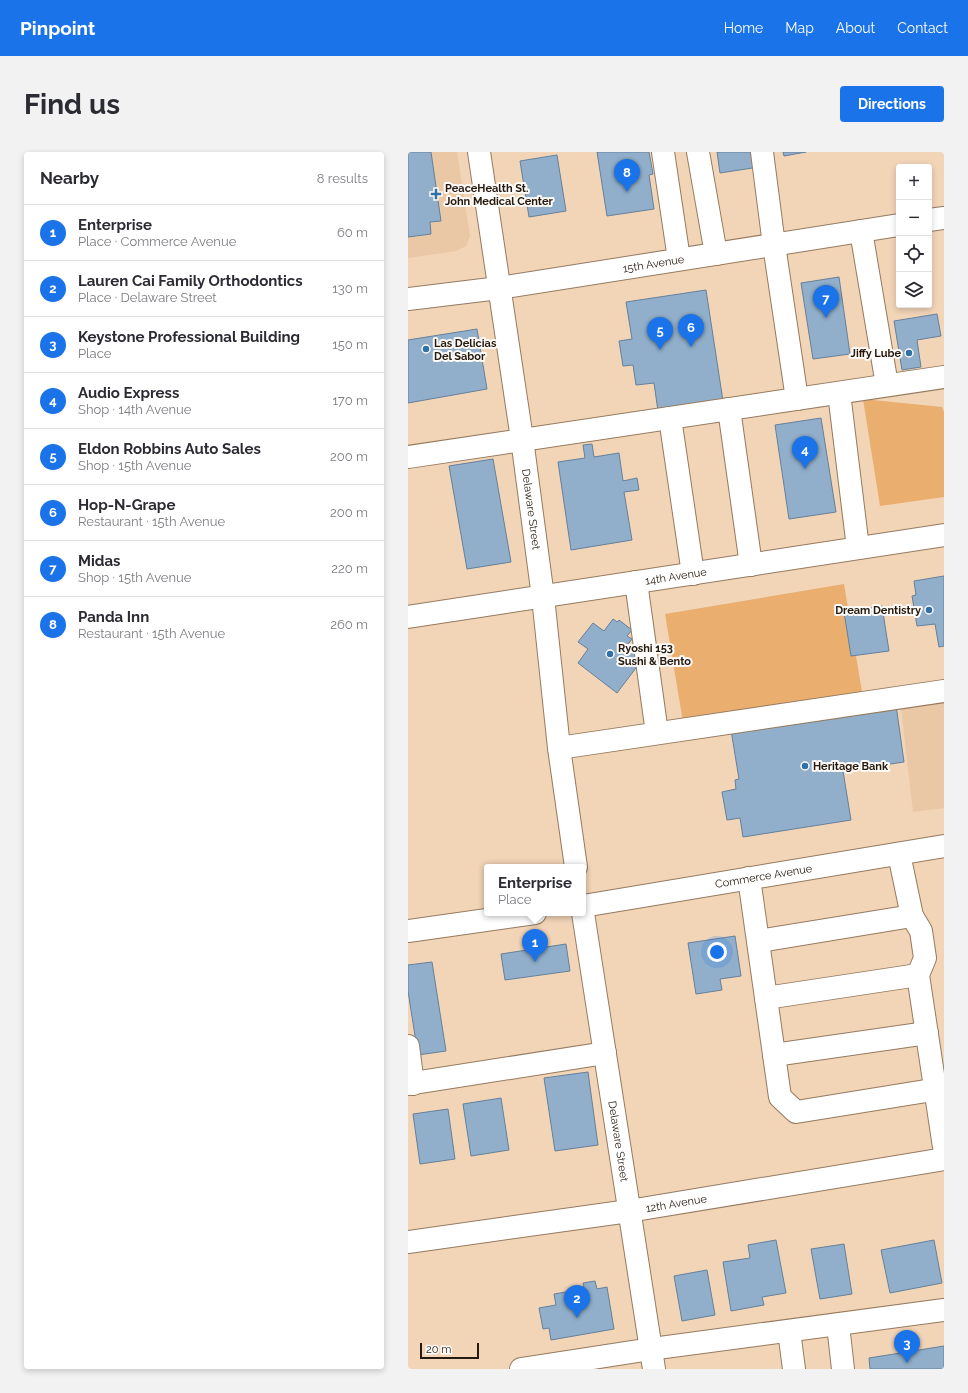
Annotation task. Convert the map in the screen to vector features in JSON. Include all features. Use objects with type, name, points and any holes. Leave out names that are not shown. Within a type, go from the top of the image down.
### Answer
[{"type":"street","name":"Delaware Street","points":[[479,152],[522,439],[543,597],[559,748],[576,864]]},
{"type":"street","points":[[663,152],[679,259]]},
{"type":"street","points":[[698,152],[716,254]]},
{"type":"street","points":[[762,152],[797,399]]},
{"type":"street","points":[[932,220],[944,218]]},
{"type":"street","name":"15th Avenue","points":[[408,299],[500,288],[896,225]]},
{"type":"street","points":[[861,231],[888,385]]},
{"type":"street","points":[[408,457],[944,377]]},
{"type":"street","points":[[840,392],[858,548]]},
{"type":"street","points":[[729,409],[751,565]]},
{"type":"street","points":[[670,418],[693,574]]},
{"type":"street","name":"14th Avenue","points":[[408,617],[944,535]]},
{"type":"street","points":[[636,582],[657,734]]},
{"type":"street","points":[[559,748],[944,690]]},
{"type":"street","name":"Commerce Avenue","points":[[586,905],[944,846]]},
{"type":"street","points":[[899,854],[912,916],[921,931],[925,958],[918,975],[927,1032],[940,1089],[944,1147]]},
{"type":"street","points":[[750,878],[780,1097],[796,1112],[940,1089]]},
{"type":"street","points":[[408,931],[513,916]]},
{"type":"street","name":"Delaware Street","points":[[583,916],[653,1359]]},
{"type":"street","points":[[759,941],[912,916]]},
{"type":"street","points":[[766,998],[918,975]]},
{"type":"street","points":[[774,1055],[927,1032]]},
{"type":"street","points":[[408,1046],[410,1084],[605,1054]]},
{"type":"street","name":"12th Avenue","points":[[408,1242],[629,1211],[944,1158]]},
{"type":"street","points":[[521,1369],[653,1359],[789,1331],[944,1310]]},
{"type":"street","points":[[838,1325],[843,1369]]},
{"type":"street","points":[[789,1331],[794,1369]]},
{"type":"shaded area","name":"PeaceHealth St. John Medical Center","points":[[408,152],[457,152],[470,236],[466,246],[456,251],[408,258]]},
{"type":"shaded area","points":[[863,399],[942,407],[944,412],[944,497],[880,506]]},
{"type":"shaded area","points":[[844,584],[862,692],[683,722],[665,614]]},
{"type":"shaded area","points":[[944,701],[944,808],[913,812],[901,708]]},
{"type":"building","points":[[408,152],[431,152],[441,221],[430,222],[431,234],[408,237]]},
{"type":"building","points":[[597,152],[649,152],[653,174],[649,175],[654,209],[607,216]]},
{"type":"building","points":[[717,152],[757,152],[759,167],[720,173]]},
{"type":"building","points":[[783,152],[806,152],[784,156]]},
{"type":"building","points":[[557,155],[566,211],[529,217],[520,161]]},
{"type":"building","points":[[839,277],[850,354],[813,359],[801,283]]},
{"type":"building","points":[[706,290],[723,401],[658,411],[654,383],[636,385],[633,365],[623,366],[619,341],[632,339],[626,302]]},
{"type":"building","name":"Jiffy Lube","points":[[937,314],[941,336],[917,340],[921,367],[902,370],[894,321]]},
{"type":"building","points":[[477,329],[487,389],[408,403],[408,340]]},
{"type":"building","points":[[821,418],[836,512],[789,519],[775,425]]},
{"type":"building","points":[[592,444],[594,457],[619,453],[623,481],[637,478],[639,490],[624,492],[632,540],[571,550],[558,462],[585,458],[583,445]]},
{"type":"building","points":[[493,459],[511,562],[467,569],[449,466]]},
{"type":"building","name":"Dream Dentistry","points":[[944,576],[944,646],[939,647],[935,624],[917,626],[912,596],[916,595],[914,581]]},
{"type":"building","points":[[882,606],[889,651],[851,656],[844,612]]},
{"type":"building","name":"Ryoshi 153 Sushi & Bento","points":[[613,619],[617,622],[619,620],[632,630],[627,636],[632,639],[626,647],[642,660],[617,693],[578,663],[588,649],[578,642],[593,623],[604,631]]},
{"type":"building","name":"Heritage Bank","points":[[896,705],[904,762],[843,771],[851,820],[743,837],[740,818],[727,820],[722,792],[736,789],[735,780],[739,779],[731,730]]},
{"type":"building","points":[[735,936],[741,976],[720,979],[722,990],[696,994],[688,943]]},
{"type":"building","points":[[566,944],[570,971],[505,980],[501,954]]},
{"type":"building","points":[[432,962],[446,1051],[418,1055],[408,991],[408,965]]},
{"type":"building","points":[[588,1072],[598,1145],[555,1151],[544,1078]]},
{"type":"building","points":[[501,1098],[509,1150],[471,1156],[463,1104]]},
{"type":"building","points":[[448,1109],[455,1159],[420,1164],[413,1114]]},
{"type":"building","points":[[776,1240],[786,1293],[762,1297],[764,1305],[731,1311],[723,1262],[750,1258],[748,1245]]},
{"type":"building","points":[[934,1240],[942,1283],[890,1293],[881,1250]]},
{"type":"building","points":[[844,1244],[852,1294],[820,1299],[811,1249]]},
{"type":"building","points":[[707,1270],[715,1315],[682,1321],[674,1276]]},
{"type":"building","points":[[595,1281],[597,1289],[607,1287],[614,1329],[551,1340],[549,1328],[543,1329],[539,1308],[556,1305],[554,1294],[584,1289],[583,1283]]},
{"type":"building","points":[[944,1346],[944,1369],[870,1369],[869,1358]]},
{"type":"place","name":"Panda Inn","points":[[627,192]]},
{"type":"place","name":"PeaceHealth St. John Medical Center","points":[[436,194]]},
{"type":"place","name":"Midas","points":[[826,318]]},
{"type":"place","name":"Hop-N-Grape","points":[[691,347]]},
{"type":"place","name":"Las Delicias Del Sabor","points":[[426,349]]},
{"type":"place","name":"Eldon Robbins Auto Sales","points":[[660,350]]},
{"type":"place","name":"Jiffy Lube","points":[[909,353]]},
{"type":"place","name":"Audio Express","points":[[805,469]]},
{"type":"place","name":"Dream Dentistry","points":[[929,610]]},
{"type":"place","name":"Ryoshi 153 Sushi & Bento","points":[[610,654]]},
{"type":"place","name":"Heritage Bank","points":[[805,766]]},
{"type":"place","name":"Enterprise","points":[[535,962]]},
{"type":"place","name":"Lauren Cai Family Orthodontics","points":[[577,1318]]},
{"type":"place","name":"Keystone Professional Building","points":[[907,1363]]}]
